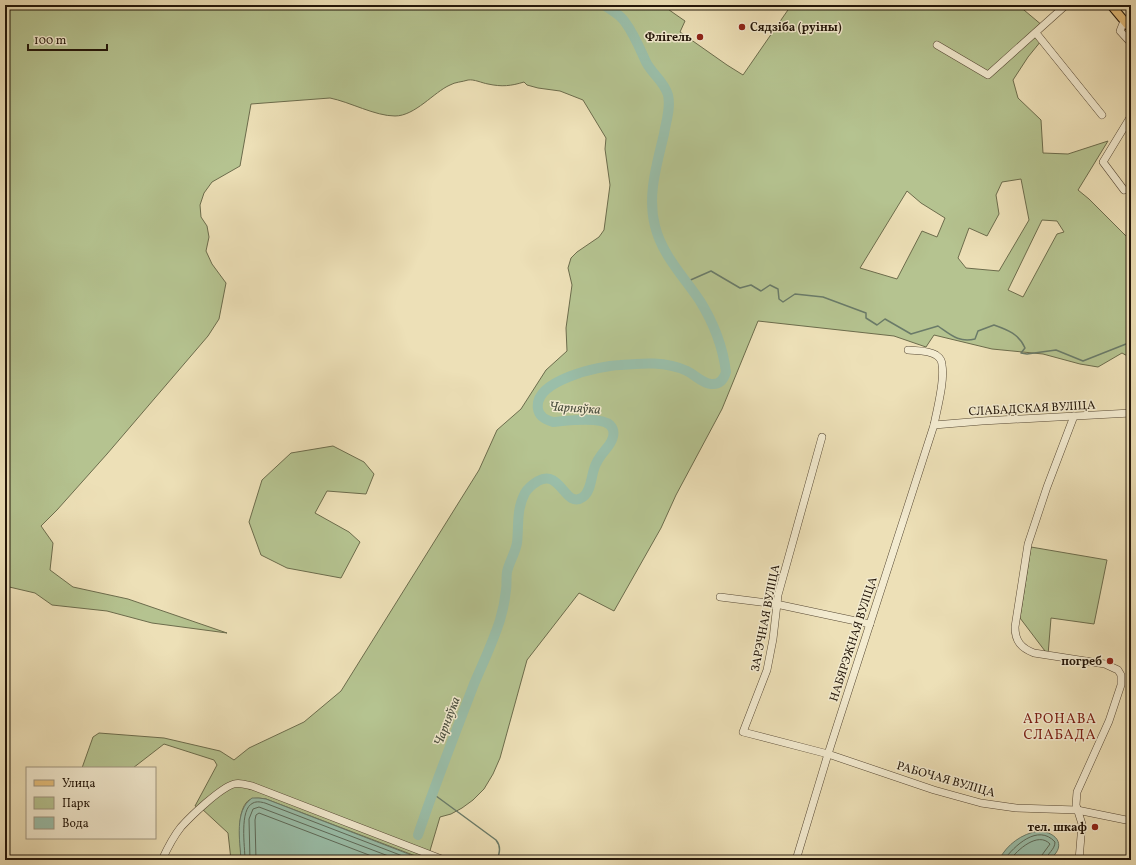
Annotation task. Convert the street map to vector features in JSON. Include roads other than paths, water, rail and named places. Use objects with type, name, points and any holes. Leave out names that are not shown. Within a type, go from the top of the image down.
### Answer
[{"type":"main road","points":[[1111,5],[1131,29]]},
{"type":"street","points":[[937,45],[988,76],[1066,5]]},
{"type":"street","points":[[1124,21],[1120,31],[1131,43]]},
{"type":"street","points":[[1036,33],[1102,115]]},
{"type":"street","points":[[1124,190],[1103,162],[1131,116]]},
{"type":"street","name":"НАБЯРЭЖНАЯ ВУЛІЦА","points":[[796,860],[828,754],[934,425],[941,388],[942,362],[939,358],[929,352],[908,350]]},
{"type":"street","name":"СЛАБАДСКАЯ ВУЛІЦА","points":[[934,425],[982,421],[1131,414]]},
{"type":"street","points":[[1074,416],[1047,487],[1028,544],[1015,635],[1021,646],[1028,651],[1105,664],[1118,670],[1121,675],[1121,685],[1109,721],[1077,792],[1076,798],[1082,824],[1079,860]]},
{"type":"street","name":"ЗАРЭЧНАЯ ВУЛІЦА","points":[[743,732],[767,670],[773,639],[776,604],[822,437]]},
{"type":"street","points":[[720,597],[776,604],[870,624]]},
{"type":"street","name":"РАБОЧАЯ ВУЛІЦА","points":[[743,732],[828,754],[934,790],[981,803],[1016,808],[1078,810],[1131,821]]},
{"type":"street","points":[[162,860],[180,828],[218,793],[235,784],[243,784],[252,786],[444,860]]},
{"type":"water","points":[[252,798],[266,799],[424,860],[241,860],[239,835],[240,818],[246,804]]},
{"type":"water","points":[[1038,831],[1051,834],[1058,841],[1059,846],[1057,851],[1048,860],[999,860],[1006,849],[1021,837]]},
{"type":"waterway","name":"Чарняўка","points":[[418,835],[452,740],[500,620],[505,598],[507,572],[517,543],[519,512],[522,499],[534,483],[546,478],[558,484],[572,498],[577,500],[583,497],[588,491],[596,463],[613,437],[612,428],[605,422],[591,420],[553,422],[545,419],[541,416],[538,409],[539,399],[546,390],[570,376],[611,366],[645,363],[662,364],[687,371],[702,381],[711,384],[717,384],[721,381],[726,372],[717,335],[709,318],[700,301],[668,256],[658,237],[655,226],[652,191],[668,114],[668,95],[664,86],[646,62],[634,37],[623,19],[604,5]]},
{"type":"waterway","points":[[686,282],[711,271],[740,288],[751,285],[761,291],[770,285],[778,289],[779,299],[783,302],[795,294],[823,297],[866,313],[866,318],[877,325],[885,319],[911,334],[938,326],[955,337],[969,340],[975,339],[978,331],[994,325],[1008,331],[1020,339],[1025,348],[1021,353],[1027,354],[1056,350],[1083,361],[1126,344],[1131,347]]},
{"type":"waterway","points":[[432,793],[496,840],[500,849],[497,860]]},
{"type":"place","name":"Сядзіба (руіны)","points":[[742,27]]},
{"type":"place","name":"Флігель","points":[[700,37]]},
{"type":"place","name":"погреб","points":[[1110,661]]},
{"type":"place","name":"тел. шкаф","points":[[1095,827]]},
{"type":"district","name":"АРОНАВА СЛАБАДА","points":[[1060,726]]}]
